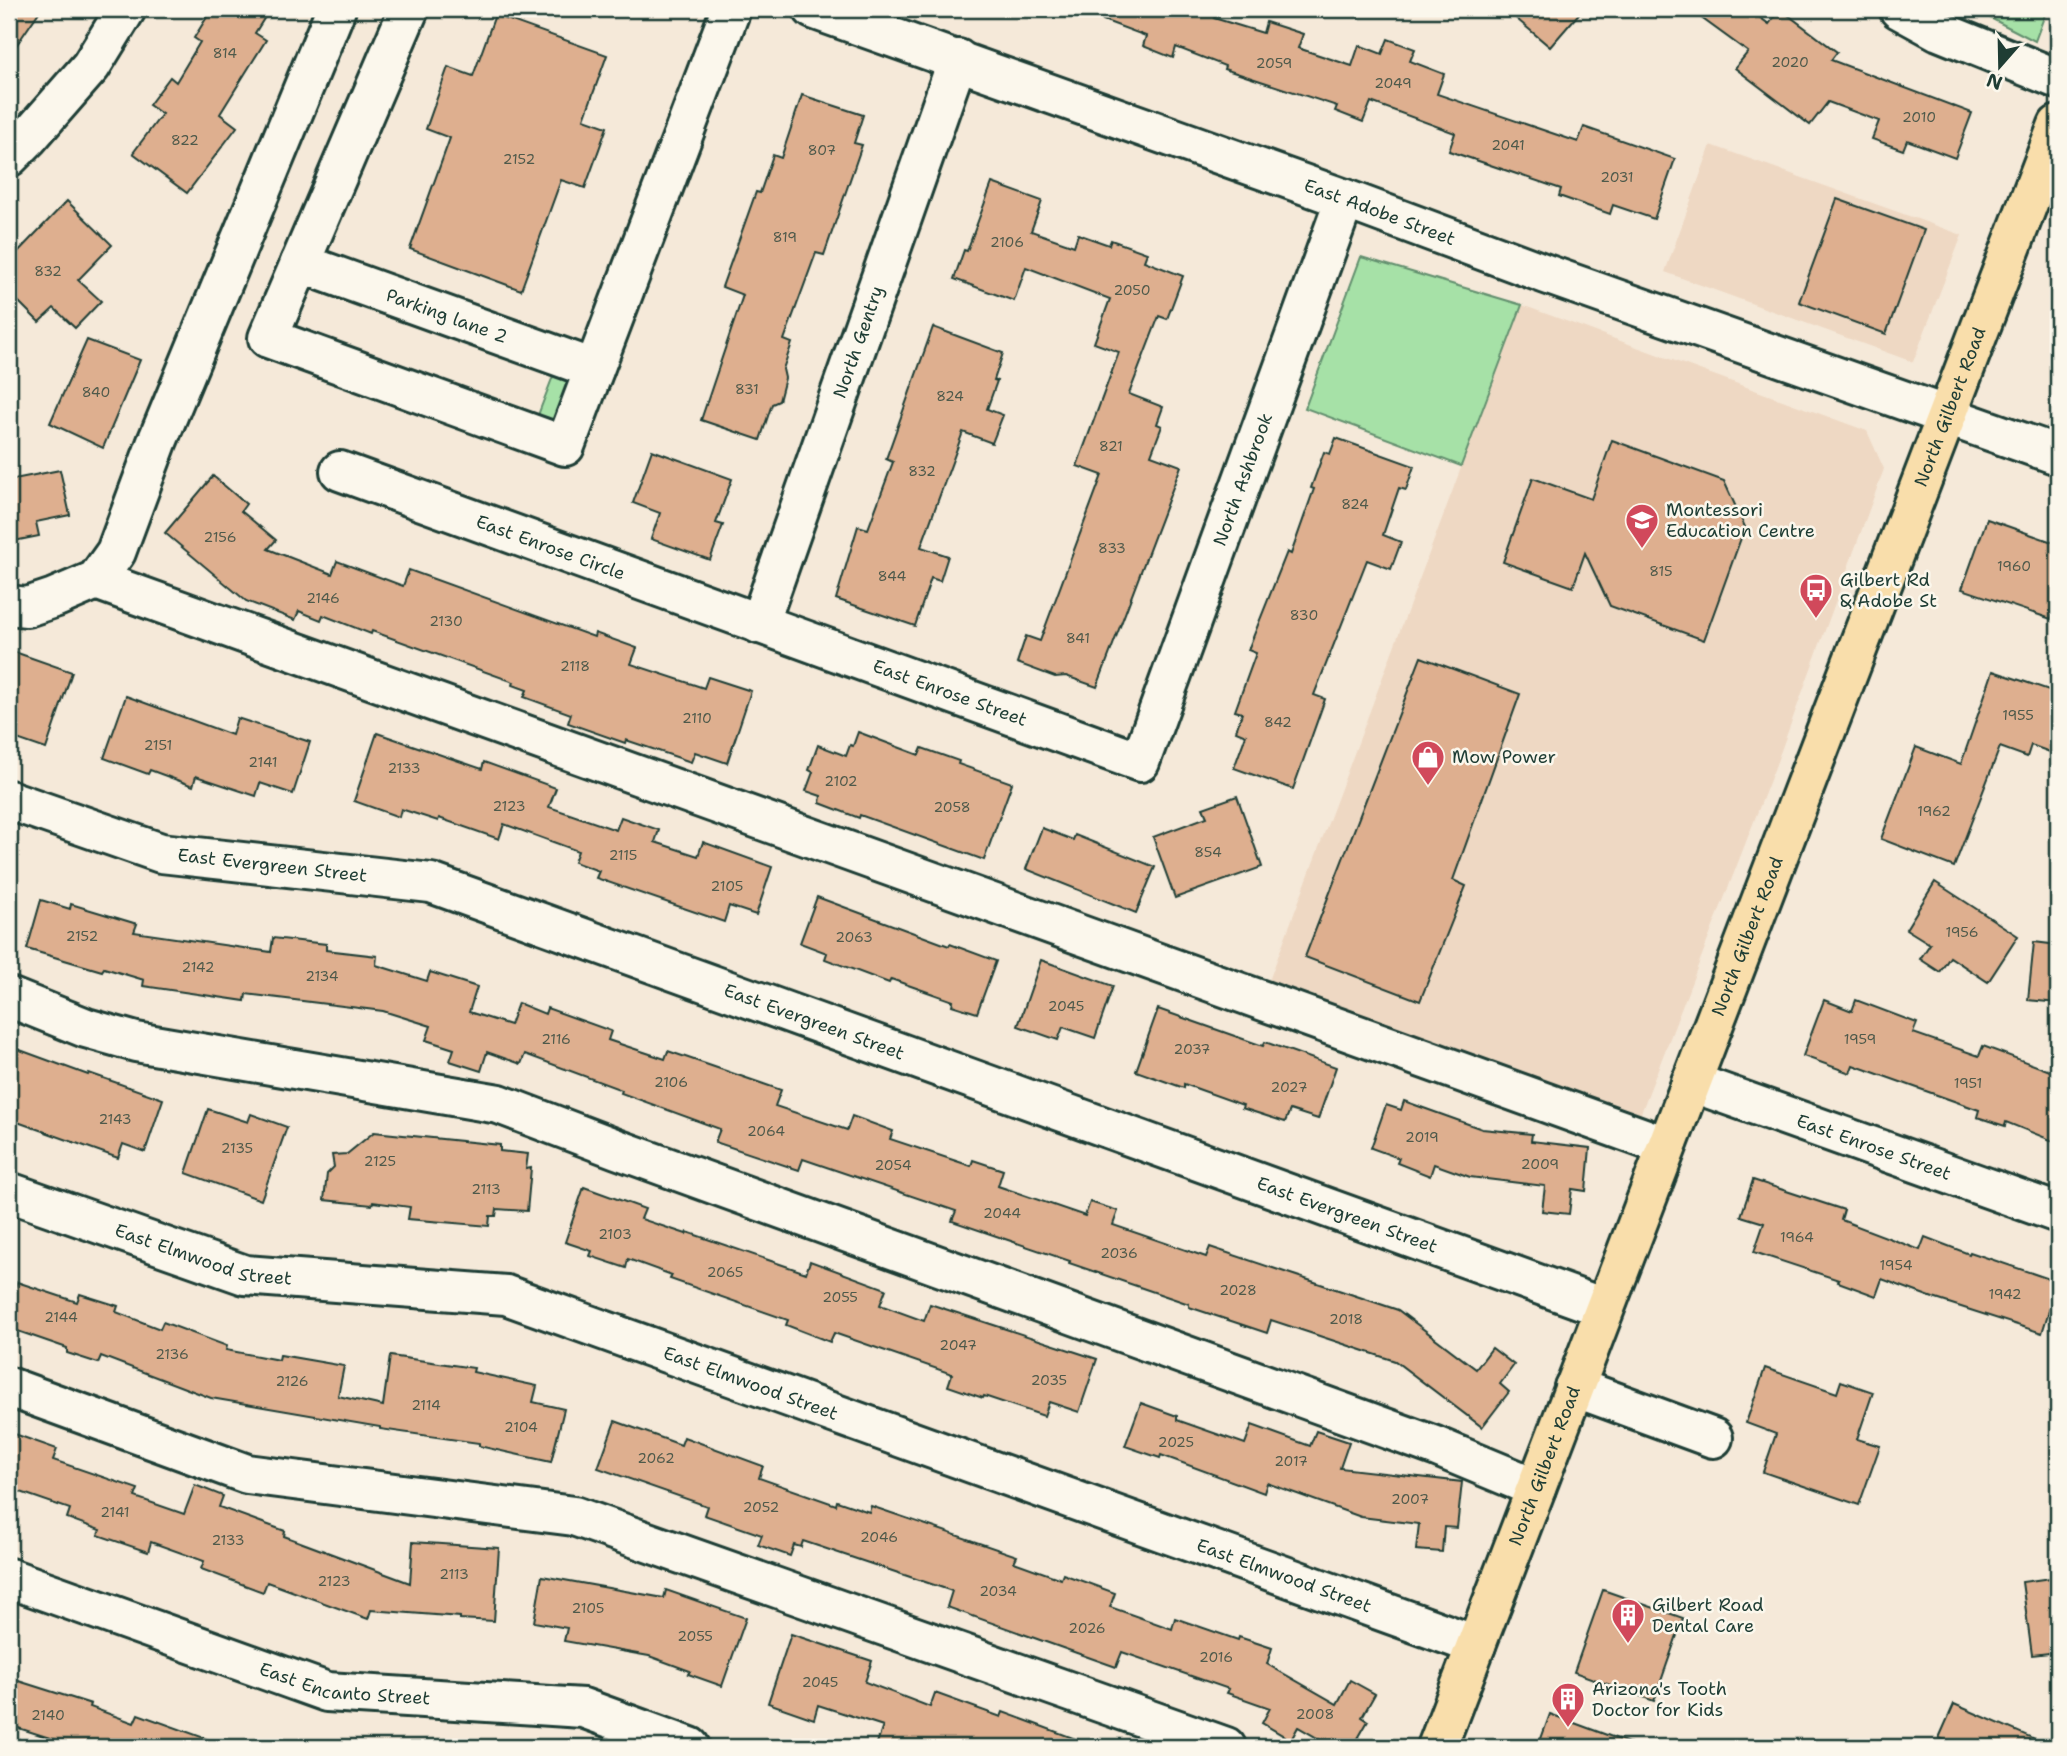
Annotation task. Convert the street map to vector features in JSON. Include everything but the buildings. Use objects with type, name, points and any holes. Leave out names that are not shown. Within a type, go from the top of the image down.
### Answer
[{"type":"main road","name":"North Gilbert Road","points":[[1437,1747],[2058,125]]},
{"type":"street","points":[[9,157],[91,66],[127,9]]},
{"type":"street","points":[[9,605],[27,607],[96,580],[116,552],[157,442],[336,9]]},
{"type":"street","points":[[409,9],[268,338],[565,446],[731,9]]},
{"type":"street","name":"East Adobe Street","points":[[813,9],[958,59],[1546,274],[2058,455]]},
{"type":"street","points":[[1899,9],[1948,35],[2058,79]]},
{"type":"street","name":"North Gentry","points":[[760,624],[958,59]]},
{"type":"street","name":"North Ashbrook","points":[[1140,762],[1345,199]]},
{"type":"street","name":"Parking lane 2","points":[[300,263],[594,369]]},
{"type":"street","name":"East Enrose Circle","points":[[340,471],[760,624]]},
{"type":"street","points":[[96,580],[1666,1146]]},
{"type":"street","name":"East Enrose Street","points":[[760,624],[1140,762]]},
{"type":"street","name":"East Evergreen Street","points":[[11,808],[161,853],[431,883],[1604,1308]]},
{"type":"street","points":[[9,998],[86,1028],[136,1042],[499,1104],[1435,1446],[1536,1488]]},
{"type":"street","name":"East Enrose Street","points":[[1691,1082],[2058,1213]]},
{"type":"street","name":"East Elmwood Street","points":[[9,1192],[245,1275],[506,1295],[1476,1645]]},
{"type":"street","points":[[9,1387],[247,1474],[574,1516],[1226,1747]]},
{"type":"street","points":[[1574,1387],[1713,1438]]},
{"type":"street","name":"East Encanto Street","points":[[9,1578],[327,1692],[583,1708],[690,1747]]},
{"type":"shaded area","points":[[1711,145],[1962,235],[1913,362],[1665,272]]},
{"type":"shaded area","points":[[1522,305],[1867,431],[1884,469],[1775,767],[1634,1131],[1264,994]]},
{"type":"green space","points":[[1973,9],[2047,9],[2035,41]]},
{"type":"green space","points":[[1361,257],[1522,305],[1461,466],[1305,408]]},
{"type":"green space","points":[[555,371],[570,376],[550,429],[535,423]]},
{"type":"place","name":"Montessori Education Centre","points":[[1642,550]]},
{"type":"place","name":"Gilbert Rd & Adobe St","points":[[1816,620]]},
{"type":"place","name":"Mow Power","points":[[1428,787]]},
{"type":"place","name":"Gilbert Road Dental Care","points":[[1628,1645]]},
{"type":"place","name":"Arizona's Tooth Doctor for Kids","points":[[1568,1729]]}]
